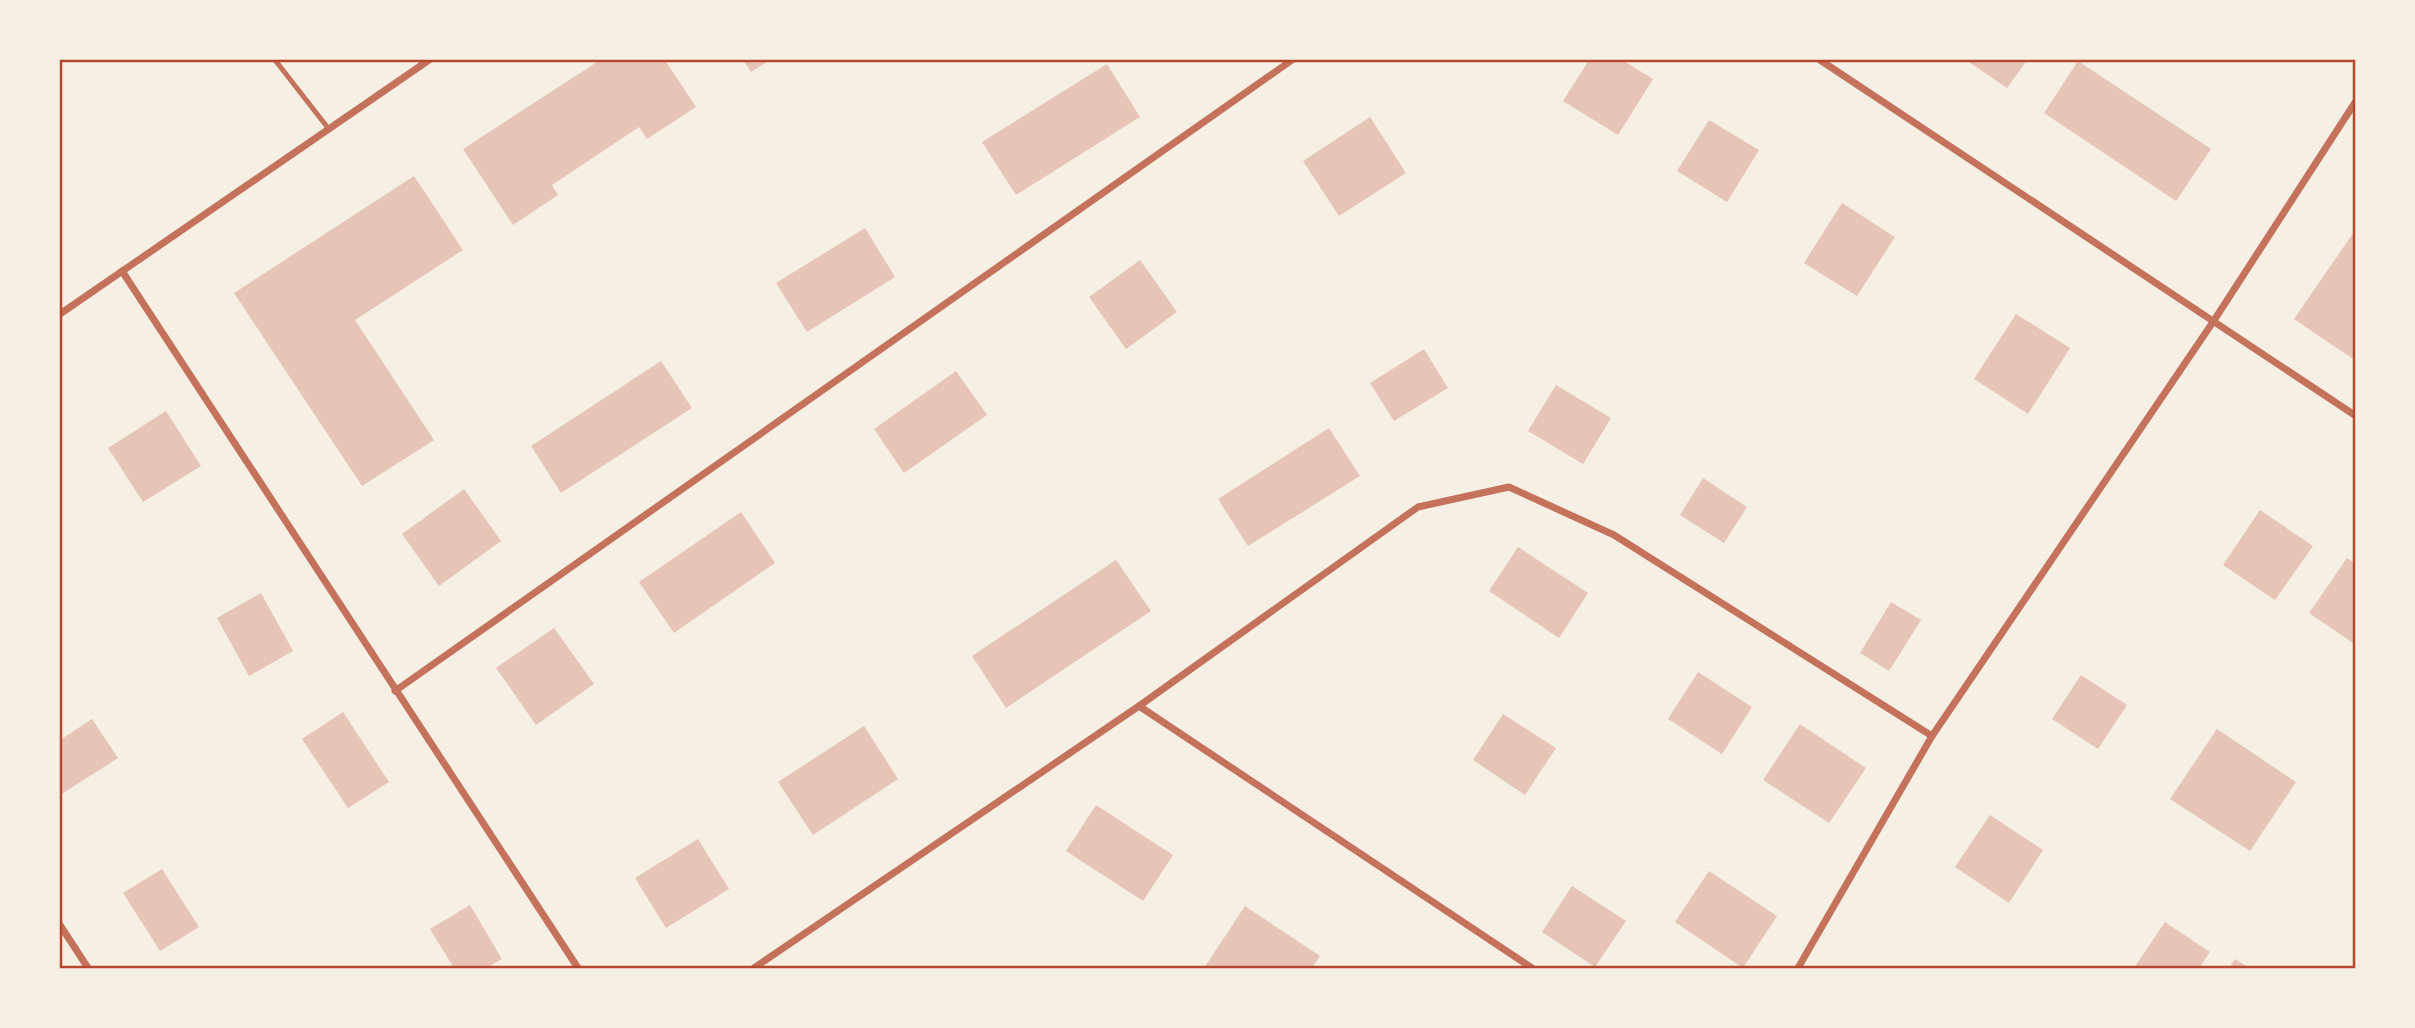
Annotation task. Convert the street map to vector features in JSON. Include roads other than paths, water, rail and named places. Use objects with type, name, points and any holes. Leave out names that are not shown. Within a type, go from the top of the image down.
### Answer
[{"type":"street","points":[[60,314],[429,60]]},
{"type":"street","points":[[395,691],[1292,60]]},
{"type":"street","points":[[1820,60],[2356,416]]},
{"type":"street","points":[[1798,968],[1932,736],[2213,322],[2356,101]]},
{"type":"street","points":[[122,271],[578,968]]},
{"type":"street","points":[[754,968],[1139,706],[1418,507],[1509,487],[1614,535],[1932,736]]},
{"type":"street","points":[[1139,706],[1532,968]]},
{"type":"street","points":[[60,925],[88,968]]},
{"type":"lane","points":[[275,60],[328,128]]}]
